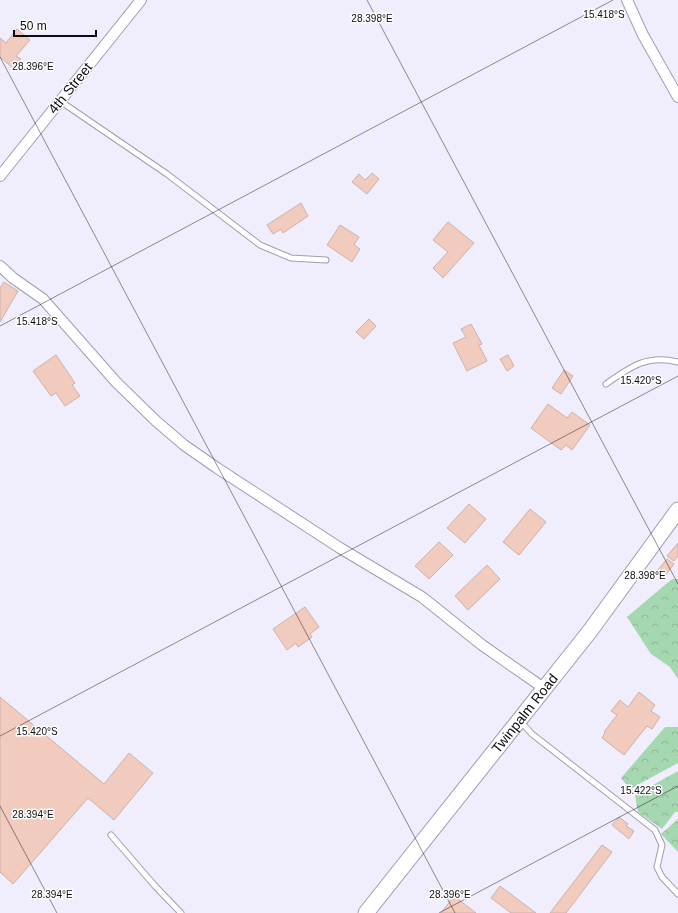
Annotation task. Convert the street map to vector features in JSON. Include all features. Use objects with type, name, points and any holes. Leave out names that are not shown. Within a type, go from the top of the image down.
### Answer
[{"type":"main road","name":"Twinpalm Road","points":[[366,913],[590,631],[678,510]]},
{"type":"street","name":"4th Street","points":[[0,176],[141,0]]},
{"type":"street","points":[[627,0],[643,35],[678,97]]},
{"type":"street","points":[[0,266],[13,278],[43,299],[116,382],[156,421],[184,445],[340,548],[422,597],[482,645],[545,689]]},
{"type":"lane","points":[[60,101],[167,174],[260,245],[291,258],[326,260]]},
{"type":"lane","points":[[606,384],[624,371],[645,361],[666,358],[678,362]]},
{"type":"lane","points":[[519,720],[532,734],[655,830],[662,845],[657,867],[662,877],[678,894]]},
{"type":"lane","points":[[111,835],[155,886],[181,913]]},
{"type":"green space","points":[[672,579],[678,579],[678,679],[670,667],[651,654],[627,617]]},
{"type":"green space","points":[[665,727],[678,727],[678,763],[630,789],[621,778]]},
{"type":"green space","points":[[678,771],[678,812],[675,812],[662,829],[638,812],[635,795]]},
{"type":"green space","points":[[678,819],[678,852],[661,834]]},
{"type":"building","points":[[17,29],[30,40],[16,56],[21,59],[13,68],[0,57],[0,38],[6,43]]},
{"type":"building","points":[[372,173],[379,179],[367,194],[352,182],[359,174],[365,180]]},
{"type":"building","points":[[301,203],[308,216],[283,233],[281,229],[273,234],[267,225]]},
{"type":"building","points":[[448,222],[474,243],[443,278],[433,268],[448,252],[433,240]]},
{"type":"building","points":[[340,225],[359,237],[354,245],[360,249],[352,262],[327,245]]},
{"type":"building","points":[[4,282],[18,291],[0,322],[0,288]]},
{"type":"building","points":[[369,319],[376,326],[364,339],[356,332]]},
{"type":"building","points":[[471,324],[482,344],[479,345],[487,361],[467,371],[453,343],[466,337],[461,329]]},
{"type":"building","points":[[56,355],[75,383],[72,385],[80,396],[65,406],[56,393],[51,396],[33,371]]},
{"type":"building","points":[[508,355],[514,366],[507,371],[500,359]]},
{"type":"building","points":[[564,370],[573,376],[561,394],[552,388]]},
{"type":"building","points":[[548,404],[567,418],[572,412],[590,425],[572,450],[566,445],[561,450],[531,428]]},
{"type":"building","points":[[469,504],[486,519],[465,543],[447,528]]},
{"type":"building","points":[[530,509],[546,522],[519,555],[503,542]]},
{"type":"building","points":[[439,542],[453,555],[429,579],[415,566]]},
{"type":"building","points":[[678,543],[678,556],[674,561],[667,556]]},
{"type":"building","points":[[667,559],[674,564],[664,577],[657,571]]},
{"type":"building","points":[[487,565],[500,579],[468,610],[455,596]]},
{"type":"building","points":[[305,607],[319,627],[310,634],[312,637],[298,647],[296,643],[287,650],[273,629]]},
{"type":"building","points":[[639,692],[655,705],[651,711],[660,717],[652,729],[647,726],[624,755],[602,738],[605,733],[604,732],[617,715],[611,711],[620,700],[628,707]]},
{"type":"building","points":[[0,697],[104,784],[129,753],[153,773],[114,820],[88,798],[13,884],[0,872]]},
{"type":"building","points":[[619,817],[628,824],[626,826],[634,831],[629,839],[612,825]]},
{"type":"building","points":[[602,845],[612,852],[566,913],[550,913]]},
{"type":"building","points":[[500,886],[536,913],[511,913],[491,898]]},
{"type":"building","points":[[454,896],[476,913],[441,913]]}]
